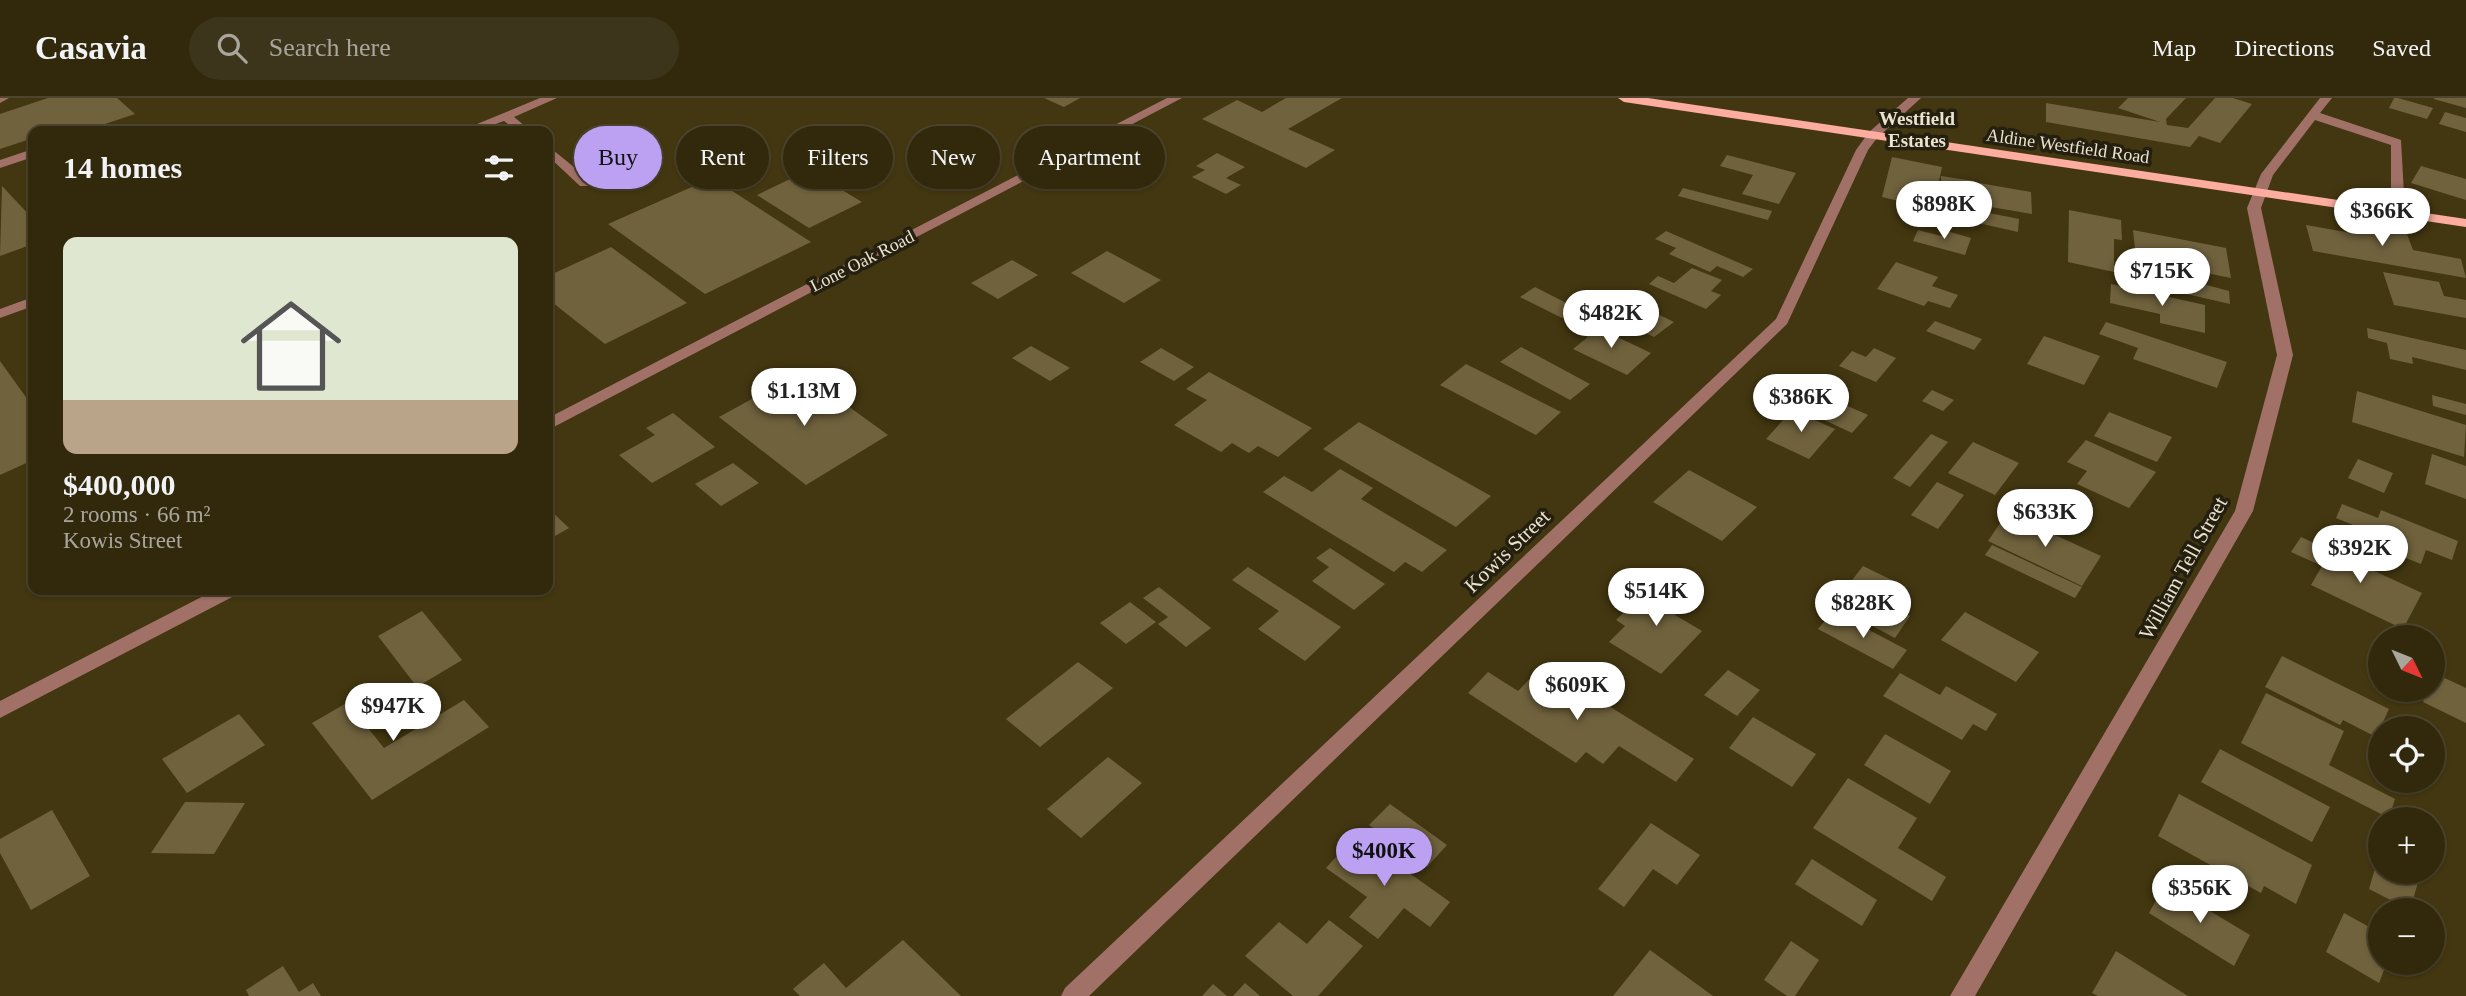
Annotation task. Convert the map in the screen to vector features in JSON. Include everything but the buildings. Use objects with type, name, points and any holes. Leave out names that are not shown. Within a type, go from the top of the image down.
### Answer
[{"type":"main road","name":"Aldine Westfield Road","points":[[1624,98],[2466,223]]},
{"type":"street","points":[[479,126],[551,98]]},
{"type":"street","name":"Lone Oak Road","points":[[553,422],[1176,98]]},
{"type":"street","name":"Kowis Street","points":[[1073,996],[1782,321],[1862,150],[1873,135],[1915,98]]},
{"type":"street","name":"William Tell Street","points":[[1962,996],[2244,511],[2285,355],[2254,208],[2267,174],[2326,98]]},
{"type":"street","points":[[2313,115],[2397,143],[2398,212]]},
{"type":"street","points":[[505,116],[518,126]]},
{"type":"street","points":[[553,154],[574,173]]},
{"type":"street","points":[[0,164],[28,155]]},
{"type":"street","points":[[0,314],[28,302]]},
{"type":"street","points":[[0,709],[220,595]]},
{"type":"district","name":"Westfield Estates","points":[[1917,129]]}]
